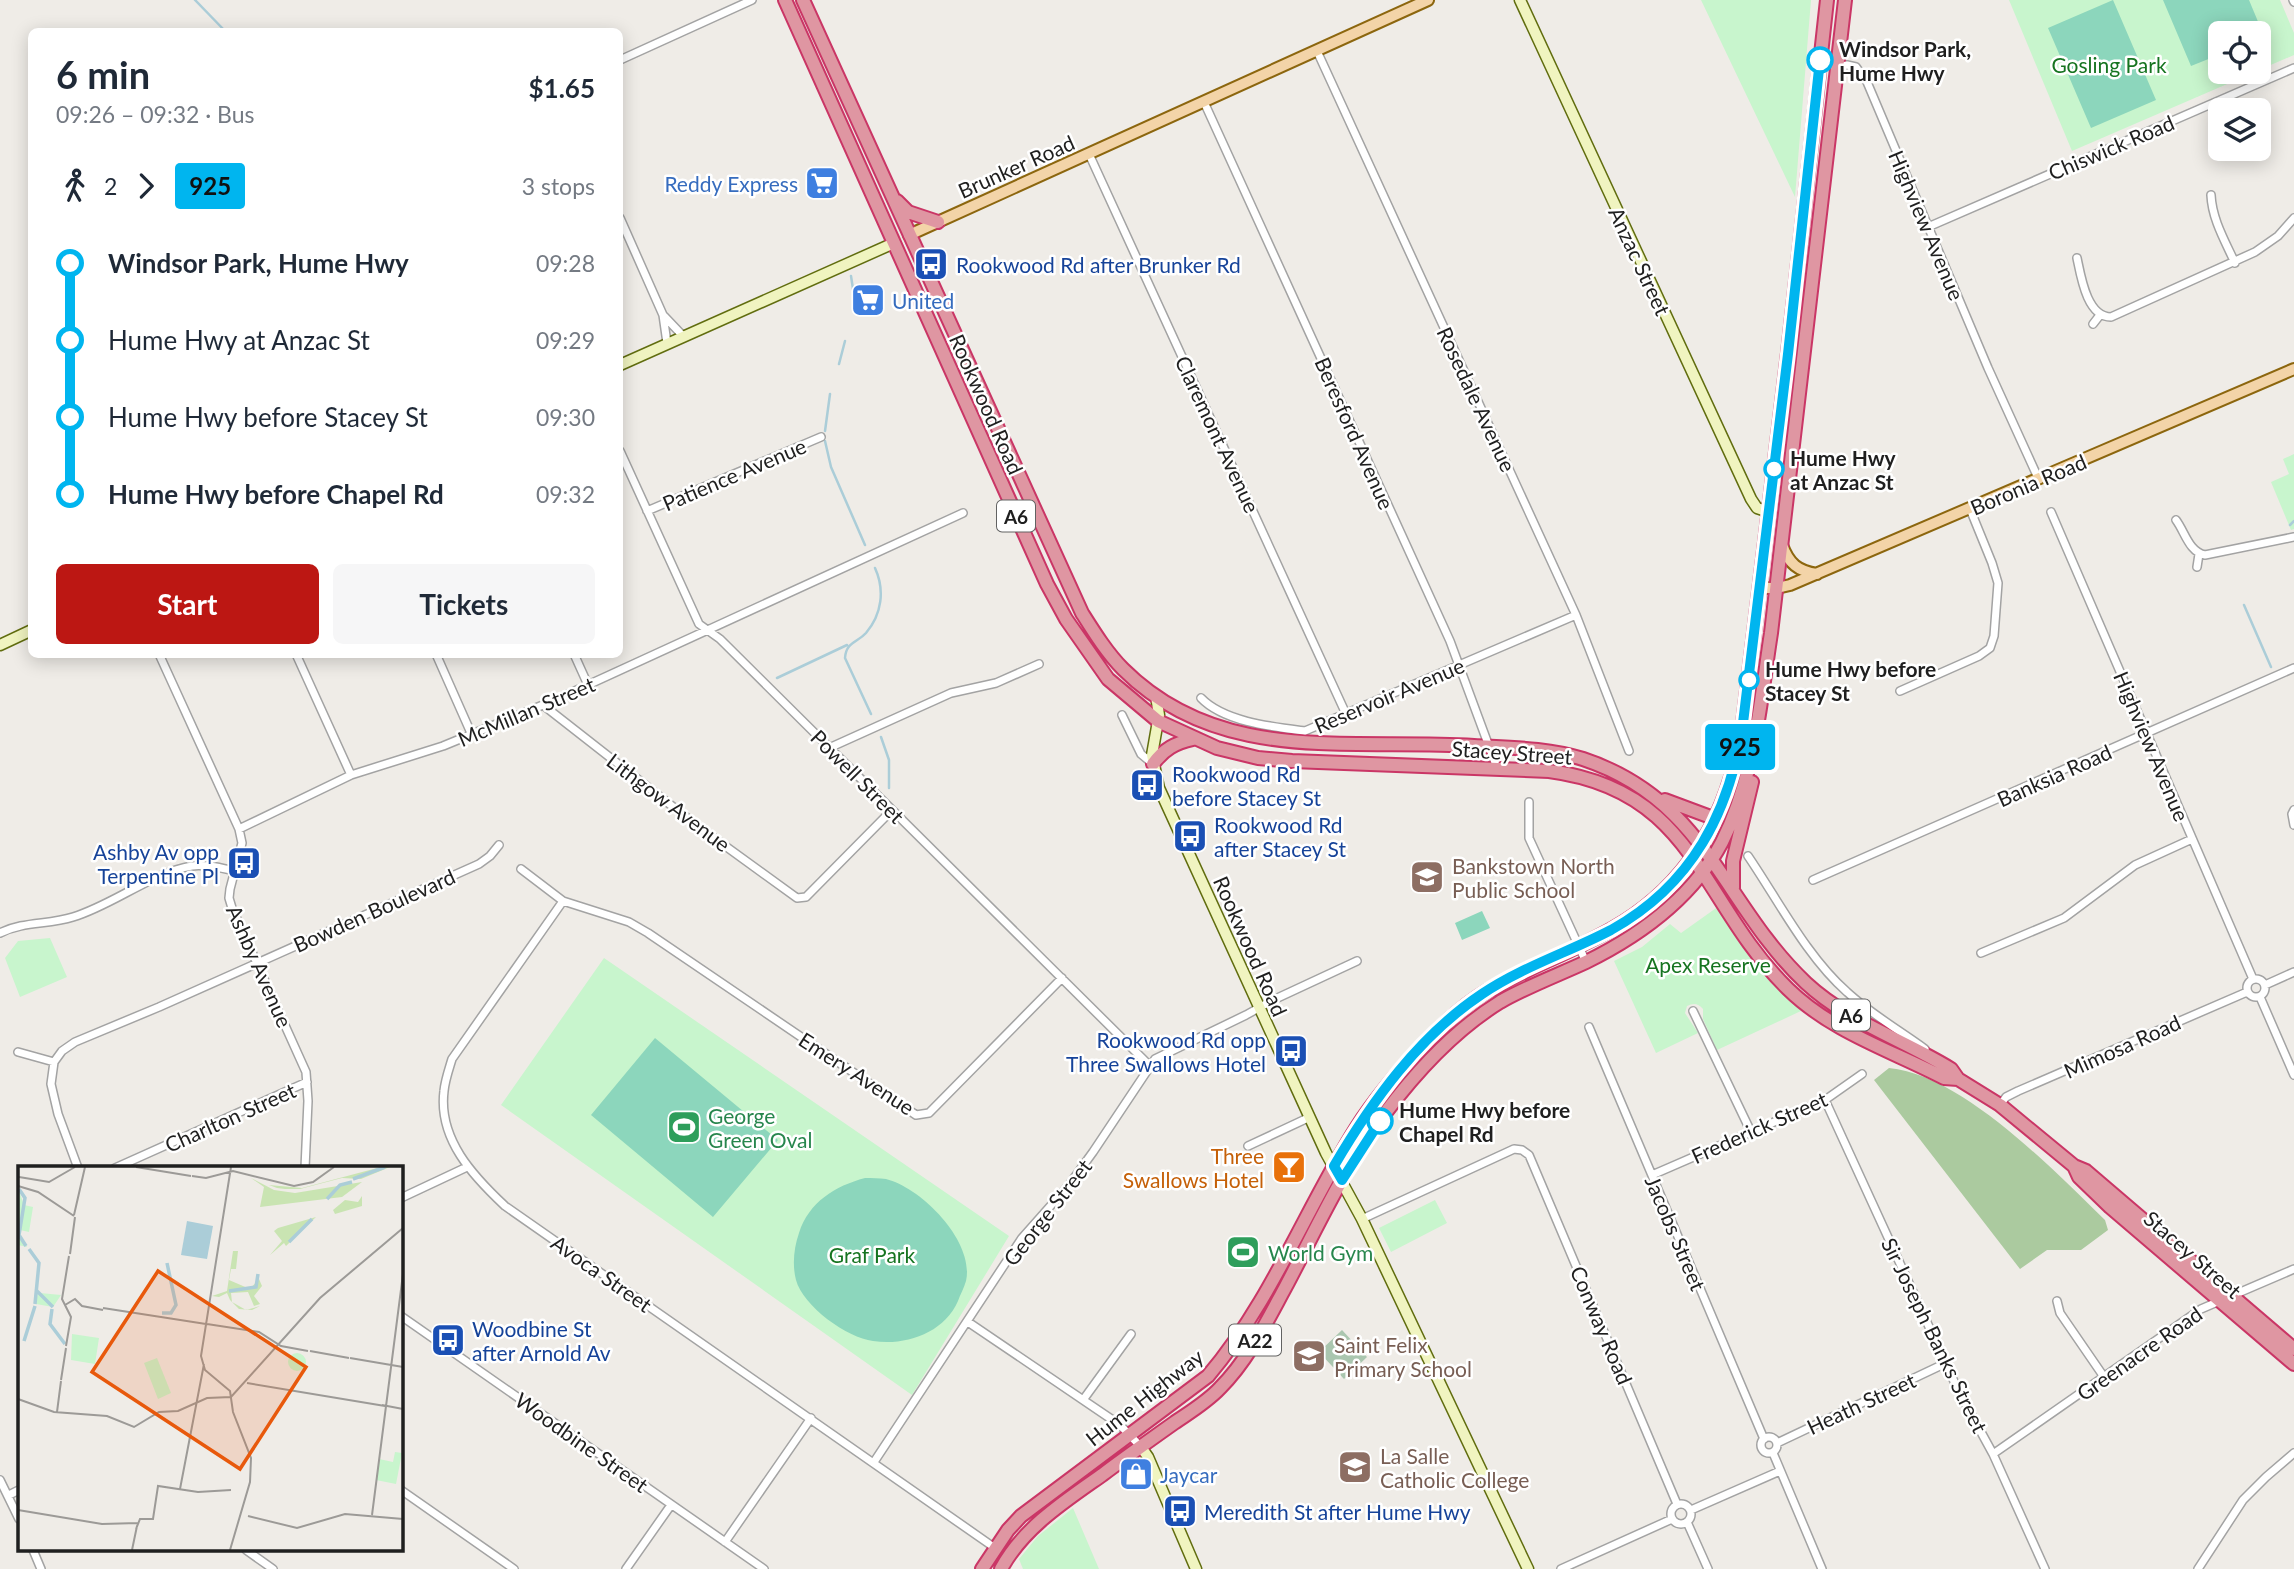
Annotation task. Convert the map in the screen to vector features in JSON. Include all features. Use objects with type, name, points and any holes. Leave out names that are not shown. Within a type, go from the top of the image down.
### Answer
[{"type":"highway","name":"Rookwood Road","points":[[785,0],[1047,584],[1066,619],[1108,679],[1158,721]]},
{"type":"highway","name":"Rookwood Road","points":[[803,0],[1082,613],[1123,669],[1156,696]]},
{"type":"highway","name":"Hume Highway","points":[[982,1569],[1021,1516],[1206,1378],[1226,1355],[1265,1291],[1334,1166],[1375,1102],[1418,1050],[1443,1026],[1496,985],[1610,930],[1643,909],[1671,884],[1693,858],[1716,819],[1729,789],[1738,757],[1769,512],[1827,0]]},
{"type":"highway","name":"Hume Highway","points":[[1001,1569],[1006,1559],[1040,1521],[1217,1391],[1236,1370],[1264,1325],[1342,1180],[1385,1113],[1452,1039],[1499,1003],[1586,962],[1647,927],[1685,892],[1712,858],[1724,837],[1737,804],[1755,737],[1777,589],[1845,0]]},
{"type":"highway","points":[[892,196],[908,212],[938,222]]},
{"type":"highway","name":"Brunker Road","points":[[894,243],[909,235]]},
{"type":"highway","name":"Stacey Street","points":[[1156,696],[1185,714],[1227,730],[1263,739],[1327,745],[1526,748],[1580,758],[1614,771],[1658,798],[1702,844],[1785,961],[1818,993],[1858,1020],[1945,1065],[1958,1079],[2000,1105],[2074,1166],[2086,1171],[2294,1349]]},
{"type":"highway","name":"Stacey Street","points":[[1158,721],[1194,739],[1243,755],[1272,760],[1567,773],[1627,794],[1647,806],[1665,822],[1693,858],[1764,964],[1810,1009],[1864,1041],[1944,1077],[1958,1079]]},
{"type":"highway","points":[[1733,889],[1733,861],[1751,789],[1755,737]]},
{"type":"highway","points":[[1153,764],[1164,750],[1182,741],[1194,739]]},
{"type":"highway","points":[[1658,798],[1716,819]]},
{"type":"highway","name":"Stacey Street","points":[[2074,1166],[2079,1177],[2110,1207],[2294,1364]]},
{"type":"highway","points":[[1206,1378],[1217,1391]]},
{"type":"main road","name":"Brunker Road","points":[[909,235],[1428,0]]},
{"type":"main road","name":"Anzac Street","points":[[1520,0],[1751,499],[1757,508],[1769,512]]},
{"type":"main road","name":"Brunker Road","points":[[623,364],[894,243]]},
{"type":"main road","name":"Boronia Road","points":[[1760,588],[1777,589],[1817,574],[2294,369]]},
{"type":"main road","points":[[1782,545],[1793,565],[1803,571],[1817,574]]},
{"type":"main road","points":[[0,645],[28,633]]},
{"type":"main road","name":"Rookwood Road","points":[[1156,696],[1160,715],[1153,744],[1153,764],[1163,797],[1258,1008],[1362,1219],[1528,1569]]},
{"type":"main road","points":[[1141,1447],[1148,1457],[1196,1569]]},
{"type":"street","points":[[623,59],[752,0]]},
{"type":"street","name":"Rosedale Avenue","points":[[1317,51],[1576,615],[1629,751]]},
{"type":"street","name":"Highview Avenue","points":[[1837,67],[1856,67],[1867,82],[2039,480]]},
{"type":"street","name":"Chiswick Road","points":[[1928,226],[2294,68]]},
{"type":"street","name":"Beresford Avenue","points":[[1204,102],[1459,665],[1497,768]]},
{"type":"street","name":"Claremont Avenue","points":[[1089,154],[1346,714]]},
{"type":"street","points":[[2211,195],[2212,209],[2235,263]]},
{"type":"street","points":[[2077,258],[2089,298],[2100,315],[2111,317],[2235,263],[2269,244],[2294,218]]},
{"type":"street","points":[[623,225],[663,316],[667,343]]},
{"type":"street","points":[[2093,324],[2100,315]]},
{"type":"street","points":[[663,316],[683,336]]},
{"type":"street","name":"Patience Avenue","points":[[647,511],[821,437]]},
{"type":"street","name":"Powell Street","points":[[623,458],[694,617],[707,631],[720,639],[1149,1065]]},
{"type":"street","points":[[1899,691],[1979,656],[1993,643],[1998,583],[1970,509]]},
{"type":"street","name":"Highview Avenue","points":[[2051,512],[2253,979]]},
{"type":"street","name":"McMillan Street","points":[[239,829],[351,775],[443,746],[543,705],[962,513]]},
{"type":"street","points":[[2176,520],[2192,548],[2199,554],[2215,554],[2294,537]]},
{"type":"street","points":[[2197,568],[2199,554]]},
{"type":"street","name":"Reservoir Avenue","points":[[1201,698],[1211,708],[1247,720],[1305,731],[1576,615]]},
{"type":"street","name":"Ashby Avenue","points":[[161,658],[239,829],[242,843],[229,898],[302,1063],[307,1082],[305,1166]]},
{"type":"street","points":[[298,658],[351,775]]},
{"type":"street","points":[[438,658],[471,733]]},
{"type":"street","points":[[576,658],[588,685]]},
{"type":"street","points":[[829,748],[951,693],[996,683],[1039,664]]},
{"type":"street","name":"Banksia Road","points":[[1813,880],[2294,668]]},
{"type":"street","name":"Lithgow Avenue","points":[[543,705],[695,824],[797,898],[806,897],[892,810]]},
{"type":"street","points":[[1122,715],[1141,754],[1153,764]]},
{"type":"street","points":[[1529,802],[1529,838],[1586,962]]},
{"type":"street","points":[[2292,808],[2294,825]]},
{"type":"street","points":[[1981,953],[2064,918],[2135,865],[2192,839]]},
{"type":"street","name":"Bowden Boulevard","points":[[54,1062],[62,1051],[75,1042],[479,864],[499,845]]},
{"type":"street","name":"Stacey Street","points":[[1748,856],[1803,940],[1847,993],[1945,1065]]},
{"type":"street","points":[[0,933],[15,925],[75,917],[173,872],[193,866],[213,866],[235,871]]},
{"type":"street","points":[[521,869],[563,901]]},
{"type":"street","name":"Emery Avenue","points":[[563,901],[629,922],[916,1115],[929,1113],[1062,978]]},
{"type":"street","name":"Avoca Street","points":[[563,901],[452,1059],[444,1089],[443,1107],[455,1148],[467,1167],[505,1206],[995,1548]]},
{"type":"street","name":"George Street","points":[[874,1462],[1022,1238],[1069,1185],[1149,1065],[1161,1055],[1357,961]]},
{"type":"street","points":[[2265,985],[2294,972]]},
{"type":"street","points":[[2253,979],[2260,979],[2265,985],[2265,992],[2260,997],[2253,997],[2247,992],[2248,983],[2253,979]]},
{"type":"street","name":"Mimosa Road","points":[[2000,1105],[2012,1094],[2247,992]]},
{"type":"street","points":[[2260,997],[2294,1075]]},
{"type":"street","points":[[1693,1012],[1751,1132]]},
{"type":"street","name":"Jacobs Street","points":[[1589,1027],[1764,1439]]},
{"type":"street","points":[[18,1052],[54,1062],[51,1084],[53,1099],[77,1166]]},
{"type":"street","name":"Frederick Street","points":[[1652,1175],[1825,1100],[1863,1074]]},
{"type":"street","name":"Charlton Street","points":[[119,1166],[307,1082]]},
{"type":"street","name":"Sir Joseph Banks Street","points":[[1825,1100],[1946,1363],[1993,1454],[2045,1569]]},
{"type":"street","points":[[1248,1146],[1310,1117]]},
{"type":"street","name":"Conway Road","points":[[1362,1219],[1514,1149],[1529,1155],[1677,1504]]},
{"type":"street","points":[[402,1198],[467,1167]]},
{"type":"street","name":"Greenacre Road","points":[[1993,1454],[2201,1309],[2294,1269]]},
{"type":"street","points":[[2057,1301],[2060,1313],[2104,1377]]},
{"type":"street","name":"Woodbine Street","points":[[402,1317],[764,1569]]},
{"type":"street","points":[[968,1322],[1083,1400],[1130,1434],[1141,1447]]},
{"type":"street","points":[[1083,1400],[1131,1334]]},
{"type":"street","name":"Heath Street","points":[[1777,1443],[1946,1363]]},
{"type":"street","points":[[725,1542],[811,1418]]},
{"type":"street","points":[[1771,1438],[1777,1443],[1773,1453],[1762,1449],[1764,1439],[1771,1438]]},
{"type":"street","points":[[1773,1453],[1822,1569]]},
{"type":"street","points":[[2198,1569],[2243,1500],[2294,1453]]},
{"type":"street","points":[[1691,1510],[1780,1471]]},
{"type":"street","points":[[0,1480],[18,1517]]},
{"type":"street","points":[[9,1495],[18,1490]]},
{"type":"street","points":[[402,1491],[514,1569]]},
{"type":"street","points":[[1677,1504],[1687,1505],[1691,1510],[1688,1522],[1677,1524],[1672,1519],[1671,1512],[1677,1504]]},
{"type":"street","points":[[626,1569],[671,1505]]},
{"type":"street","points":[[1561,1569],[1672,1519]]},
{"type":"street","points":[[1688,1522],[1708,1569]]},
{"type":"street","points":[[34,1552],[41,1569]]},
{"type":"street","points":[[249,1552],[272,1569]]},
{"type":"green space","points":[[1701,0],[1811,0],[1795,197]]},
{"type":"green space","name":"Gosling Park","points":[[2009,0],[2280,0],[2294,33],[2294,55],[2271,65],[2271,21],[2208,21],[2208,84],[2227,84],[2072,151]]},
{"type":"green space","points":[[2113,0],[2156,100],[2091,128],[2048,28]]},
{"type":"green space","points":[[2163,0],[2249,0],[2258,21],[2208,21],[2208,59],[2191,66]]},
{"type":"green space","points":[[2294,454],[2294,529],[2291,530],[2271,482],[2289,474],[2283,459]]},
{"type":"green space","name":"Apex Reserve","points":[[1719,906],[1763,969],[1801,1011],[1717,1050],[1703,1019],[1703,1009],[1691,1004],[1687,1006],[1685,1013],[1698,1033],[1656,1053],[1614,961],[1642,947],[1670,924],[1681,933]]},
{"type":"green space","points":[[1482,911],[1490,928],[1462,940],[1455,923]]},
{"type":"green space","points":[[50,938],[67,977],[20,997],[5,958],[18,941]]},
{"type":"green space","name":"Graf Park","points":[[604,958],[1009,1236],[912,1395],[501,1105]]},
{"type":"green space","name":"George Green Oval","points":[[655,1038],[778,1140],[713,1217],[591,1115]]},
{"type":"green space","points":[[1889,1068],[1917,1074],[1976,1106],[2060,1176],[2105,1220],[2108,1230],[2081,1250],[2047,1250],[2020,1269],[1874,1080]]},
{"type":"green space","points":[[865,1178],[886,1179],[900,1184],[930,1205],[954,1234],[967,1266],[966,1281],[952,1312],[934,1329],[911,1339],[873,1341],[851,1334],[817,1310],[800,1290],[796,1280],[796,1244],[809,1212],[824,1197]]},
{"type":"green space","points":[[1435,1200],[1447,1223],[1391,1252],[1379,1228]]},
{"type":"green space","points":[[1342,1330],[1367,1357],[1344,1379],[1319,1352]]},
{"type":"green space","points":[[1073,1508],[1099,1569],[1023,1569],[1019,1559],[1038,1536]]},
{"type":"waterway","points":[[195,0],[222,28]]},
{"type":"waterway","points":[[851,276],[853,289]]},
{"type":"waterway","points":[[839,364],[845,341]]},
{"type":"waterway","points":[[825,431],[830,394]]},
{"type":"waterway","points":[[825,441],[831,467],[865,545]]},
{"type":"waterway","points":[[2290,525],[2294,521]]},
{"type":"waterway","points":[[871,714],[845,658],[847,649],[866,633],[879,610],[881,593],[875,568]]},
{"type":"waterway","points":[[2244,605],[2271,667]]},
{"type":"waterway","points":[[777,678],[847,645]]},
{"type":"waterway","points":[[881,737],[889,760],[889,788]]},
{"type":"bus line","name":"925","points":[[1380,1121],[1342,1180],[1334,1166],[1359,1125],[1394,1078],[1430,1038],[1470,1003],[1496,985],[1610,930],[1643,909],[1671,884],[1693,858],[1723,803],[1734,774],[1743,723],[1788,354],[1820,60]]},
{"type":"place","name":"Windsor Park, Hume Hwy","points":[[1820,60]]},
{"type":"place","name":"Reddy Express","points":[[822,183]]},
{"type":"place","name":"Rookwood Rd after Brunker Rd","points":[[931,264]]},
{"type":"place","name":"United","points":[[868,300]]},
{"type":"place","name":"Hume Hwy at Anzac St","points":[[1774,469]]},
{"type":"place","name":"Hume Hwy before Stacey St","points":[[1749,680]]},
{"type":"place","name":"Rookwood Rd before Stacey St","points":[[1147,785]]},
{"type":"place","name":"Rookwood Rd after Stacey St","points":[[1190,836]]},
{"type":"place","name":"Ashby Av opp Terpentine Pl","points":[[244,863]]},
{"type":"place","name":"Bankstown North Public School","points":[[1427,877]]},
{"type":"place","name":"Rookwood Rd opp Three Swallows Hotel","points":[[1291,1051]]},
{"type":"place","name":"Hume Hwy before Chapel Rd","points":[[1380,1121]]},
{"type":"place","name":"George Green Oval","points":[[684,1127]]},
{"type":"place","name":"Three Swallows Hotel","points":[[1289,1167]]},
{"type":"place","name":"World Gym","points":[[1243,1252]]},
{"type":"place","name":"Woodbine St after Arnold Av","points":[[448,1340]]},
{"type":"place","name":"Saint Felix Primary School","points":[[1309,1356]]},
{"type":"place","name":"La Salle Catholic College","points":[[1355,1467]]},
{"type":"place","name":"Jaycar","points":[[1136,1474]]},
{"type":"place","name":"Meredith St after Hume Hwy","points":[[1180,1511]]}]
